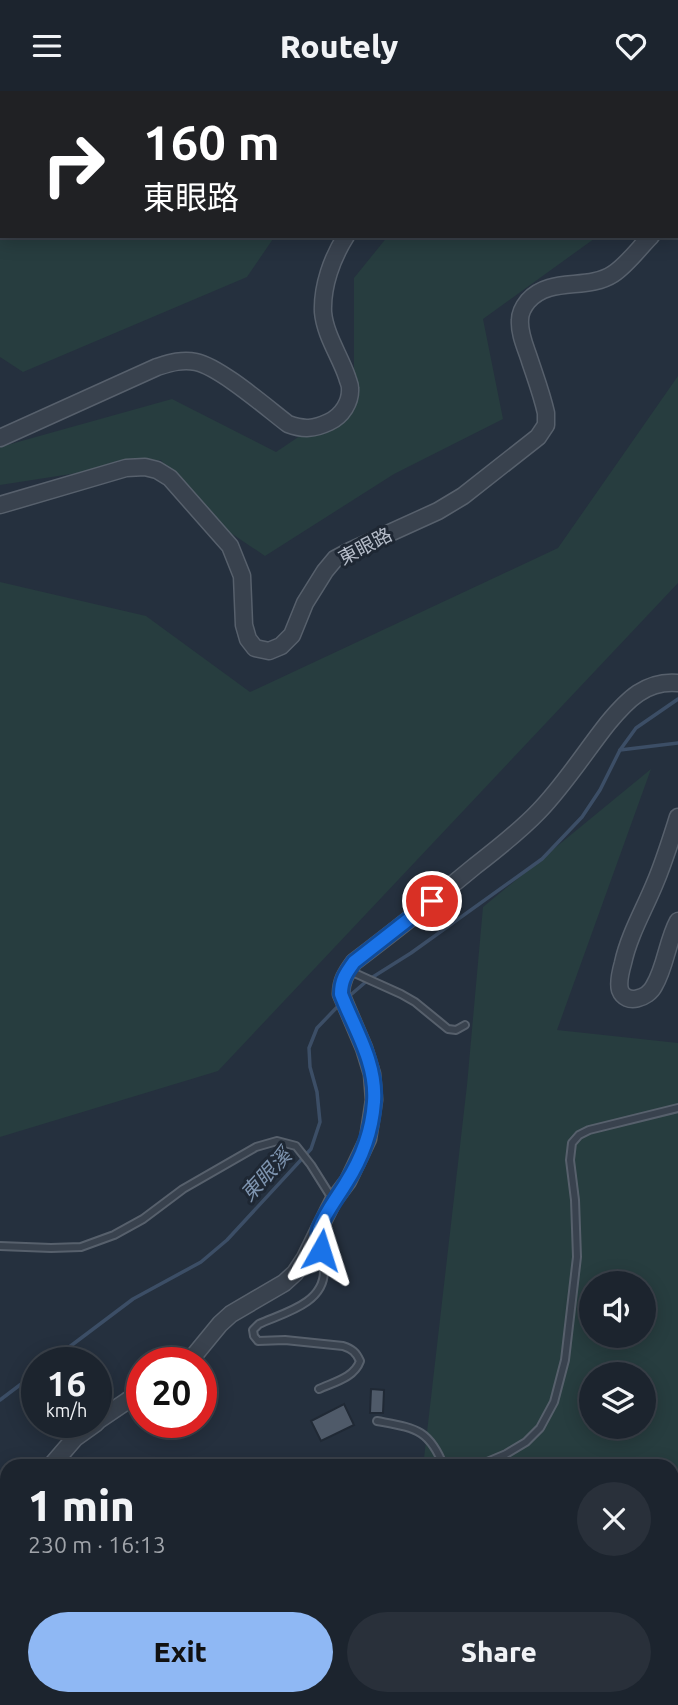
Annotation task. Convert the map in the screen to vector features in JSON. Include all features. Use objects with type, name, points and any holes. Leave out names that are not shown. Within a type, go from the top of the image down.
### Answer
[{"type":"street","points":[[0,438],[157,367],[179,361],[210,366],[288,424],[302,429],[320,426],[335,419],[347,405],[350,388],[327,332],[323,313],[324,290],[336,253],[345,238]]},
{"type":"street","name":"東眼路","points":[[0,505],[126,468],[145,467],[157,470],[170,478],[230,546],[242,576],[244,625],[248,639],[256,648],[269,651],[281,646],[292,635],[305,603],[335,559],[463,496],[538,437],[546,425],[546,413],[521,334],[519,318],[522,307],[541,290],[590,282],[614,274],[649,238]]},
{"type":"street","points":[[201,1347],[231,1314],[284,1283],[305,1258],[368,1139],[374,1100],[372,1074],[341,994],[341,985],[348,970],[354,962],[517,832],[540,810],[631,698],[649,686],[667,682],[678,683]]},
{"type":"street","points":[[678,817],[664,860],[623,962],[619,984],[620,992],[626,997],[634,1000],[653,989],[678,921]]},
{"type":"street","points":[[57,1459],[75,1438]]},
{"type":"lane","points":[[348,970],[408,998],[448,1029],[456,1030],[465,1025]]},
{"type":"lane","points":[[494,1459],[526,1442],[540,1428],[554,1402],[565,1360],[577,1257],[575,1200],[570,1160],[572,1143],[579,1135],[589,1130],[678,1108]]},
{"type":"lane","points":[[0,1246],[81,1247],[114,1235],[143,1219],[183,1189],[256,1147],[277,1141],[296,1146],[334,1201]]},
{"type":"lane","points":[[317,1232],[324,1273],[318,1291],[304,1305],[259,1324],[253,1330],[258,1341],[285,1340],[351,1349],[360,1361],[357,1369],[319,1389]]},
{"type":"lane","points":[[377,1421],[423,1433],[437,1448],[441,1459]]},
{"type":"green space","points":[[0,238],[274,238],[247,277],[23,372],[0,357]]},
{"type":"green space","points":[[386,238],[595,238],[483,319],[503,419],[394,474],[265,556],[207,517],[161,460],[0,485],[0,447],[172,399],[276,452],[343,407],[354,381],[354,278]]},
{"type":"green space","points":[[678,376],[678,583],[218,1071],[0,1137],[0,582],[146,616],[250,692],[558,548]]},
{"type":"green space","points":[[651,769],[557,1030],[678,1043],[678,1459],[424,1459],[467,1085],[483,907]]},
{"type":"building","points":[[371,1389],[384,1390],[383,1413],[370,1413]]},
{"type":"building","points":[[344,1404],[354,1425],[321,1441],[311,1421]]},
{"type":"waterway","name":"東眼溪","points":[[347,998],[368,980],[411,953],[542,859],[582,817],[600,790],[620,750],[636,728],[678,699]]},
{"type":"waterway","points":[[620,750],[678,743]]},
{"type":"waterway","name":"東眼溪","points":[[69,1347],[133,1299],[201,1262],[227,1240],[311,1149],[320,1122],[309,1048],[317,1028],[341,1003]]},
{"type":"waterway","name":"東眼溪","points":[[0,1400],[21,1384]]},
{"type":"route","points":[[321,1250],[317,1232],[348,1181],[368,1139],[374,1100],[372,1074],[341,994],[341,985],[354,962],[432,901]]}]
